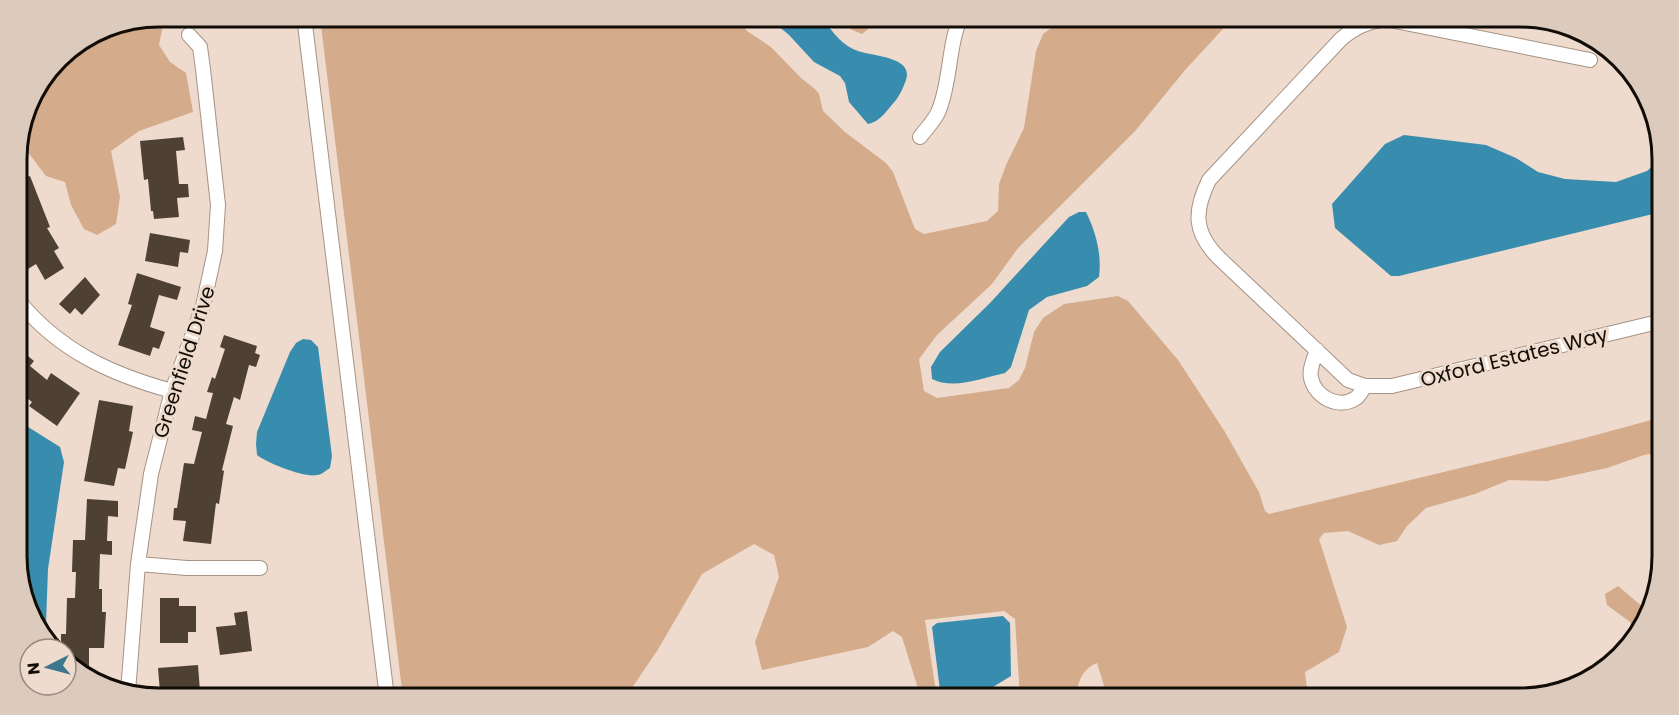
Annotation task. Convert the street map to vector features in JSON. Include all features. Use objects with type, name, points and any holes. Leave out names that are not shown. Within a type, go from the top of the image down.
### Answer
[{"type":"street","points":[[305,27],[386,688]]},
{"type":"street","points":[[920,137],[939,111],[957,27]]},
{"type":"street","points":[[1317,350],[1311,377],[1315,391],[1330,401],[1347,402],[1358,397],[1365,386],[1348,380],[1317,350],[1209,249],[1200,230],[1197,216],[1201,198],[1209,180],[1341,39],[1355,27]]},
{"type":"street","points":[[1425,27],[1590,60]]},
{"type":"street","name":"Greenfield Drive","points":[[129,684],[138,564],[151,474],[171,391],[203,306],[212,273],[217,228],[218,206],[200,47],[189,35]]},
{"type":"street","points":[[27,310],[42,326],[87,359],[117,374],[171,391]]},
{"type":"street","name":"Oxford Estates Way","points":[[1365,386],[1392,386],[1652,323]]},
{"type":"street","points":[[138,564],[187,568],[260,568]]},
{"type":"shaded area","points":[[163,27],[159,45],[170,62],[186,73],[193,112],[139,131],[111,151],[120,197],[116,224],[97,235],[84,229],[71,205],[65,182],[46,176],[27,151],[37,109],[54,79],[79,54],[109,37],[142,28]]},
{"type":"shaded area","points":[[321,27],[744,27],[771,47],[815,89],[819,94],[823,111],[845,132],[886,163],[893,172],[915,229],[924,234],[987,221],[998,211],[999,184],[1024,128],[1036,51],[1043,34],[1052,27],[1225,27],[1186,69],[1136,130],[1018,248],[992,284],[937,335],[919,359],[924,391],[937,398],[1009,388],[1019,380],[1025,368],[1034,332],[1043,318],[1064,304],[1118,296],[1128,301],[1178,360],[1225,432],[1259,492],[1265,511],[1269,514],[1652,420],[1652,454],[1607,468],[1547,481],[1509,480],[1475,494],[1426,508],[1407,526],[1397,541],[1379,545],[1348,531],[1324,533],[1319,539],[1347,627],[1339,652],[1305,672],[1307,688],[1105,688],[1097,663],[1087,669],[1081,677],[1078,688],[1019,688],[1015,619],[1004,611],[925,620],[935,688],[918,688],[902,637],[893,631],[868,647],[762,670],[755,642],[779,577],[774,555],[754,544],[702,574],[657,651],[632,688],[402,688]]},
{"type":"shaded area","points":[[849,27],[869,27],[862,34]]},
{"type":"shaded area","points":[[1618,586],[1642,606],[1632,625],[1607,605],[1605,594]]},
{"type":"water","points":[[779,27],[829,27],[839,39],[853,49],[897,61],[907,72],[901,93],[884,115],[868,124],[849,102],[845,83],[840,76],[814,62]]},
{"type":"water","points":[[1404,135],[1486,145],[1516,158],[1538,172],[1565,179],[1616,182],[1647,171],[1652,166],[1652,214],[1399,276],[1391,276],[1335,228],[1332,204],[1385,144]]},
{"type":"water","points":[[1079,212],[1086,212],[1093,228],[1100,260],[1099,277],[1087,286],[1047,297],[1029,310],[1011,367],[1005,373],[959,383],[932,379],[931,367],[940,352],[990,303],[1069,217]]},
{"type":"water","points":[[303,339],[311,340],[318,347],[332,456],[330,468],[317,475],[286,469],[257,455],[257,432],[290,352],[296,343]]},
{"type":"water","points":[[27,426],[60,447],[64,462],[48,569],[46,624],[37,606],[28,573]]},
{"type":"water","points":[[1003,616],[1010,623],[1011,676],[991,688],[940,688],[932,627],[937,623]]},
{"type":"building","points":[[183,137],[185,150],[176,151],[179,184],[188,184],[189,197],[177,198],[179,217],[154,219],[148,179],[144,180],[140,141]]},
{"type":"building","points":[[30,176],[50,227],[47,228],[59,248],[54,251],[64,268],[45,280],[36,264],[28,269],[27,177]]},
{"type":"building","points":[[150,233],[190,240],[188,253],[180,252],[178,267],[145,261]]},
{"type":"building","points":[[137,273],[181,287],[177,300],[159,295],[150,327],[165,332],[159,349],[153,347],[150,356],[118,345],[132,305],[128,304]]},
{"type":"building","points":[[85,277],[100,295],[82,315],[75,308],[70,314],[59,304]]},
{"type":"building","points":[[224,335],[257,346],[255,353],[260,355],[256,367],[249,365],[240,400],[234,397],[226,424],[233,426],[222,470],[224,471],[219,504],[216,503],[211,544],[183,541],[186,521],[173,520],[174,508],[177,508],[184,463],[194,464],[202,432],[192,430],[195,416],[206,419],[213,393],[207,392],[212,377],[215,379],[225,349],[220,347]]},
{"type":"building","points":[[27,355],[34,361],[30,366],[47,380],[51,373],[80,393],[57,426],[29,406],[32,402],[27,398]]},
{"type":"building","points":[[99,400],[133,406],[129,431],[133,432],[125,469],[118,468],[114,486],[84,481]]},
{"type":"building","points":[[87,499],[118,501],[118,517],[108,516],[107,541],[112,541],[112,555],[100,554],[99,589],[102,589],[102,612],[106,612],[104,648],[89,648],[89,667],[78,660],[78,637],[61,637],[61,634],[66,634],[67,598],[75,598],[76,572],[72,572],[73,540],[85,540]]},
{"type":"building","points":[[160,598],[179,598],[179,606],[196,606],[196,632],[188,632],[188,643],[160,643]]},
{"type":"building","points":[[247,611],[252,651],[220,655],[216,627],[236,625],[234,613]]},
{"type":"building","points":[[198,665],[200,688],[160,688],[158,668]]}]
